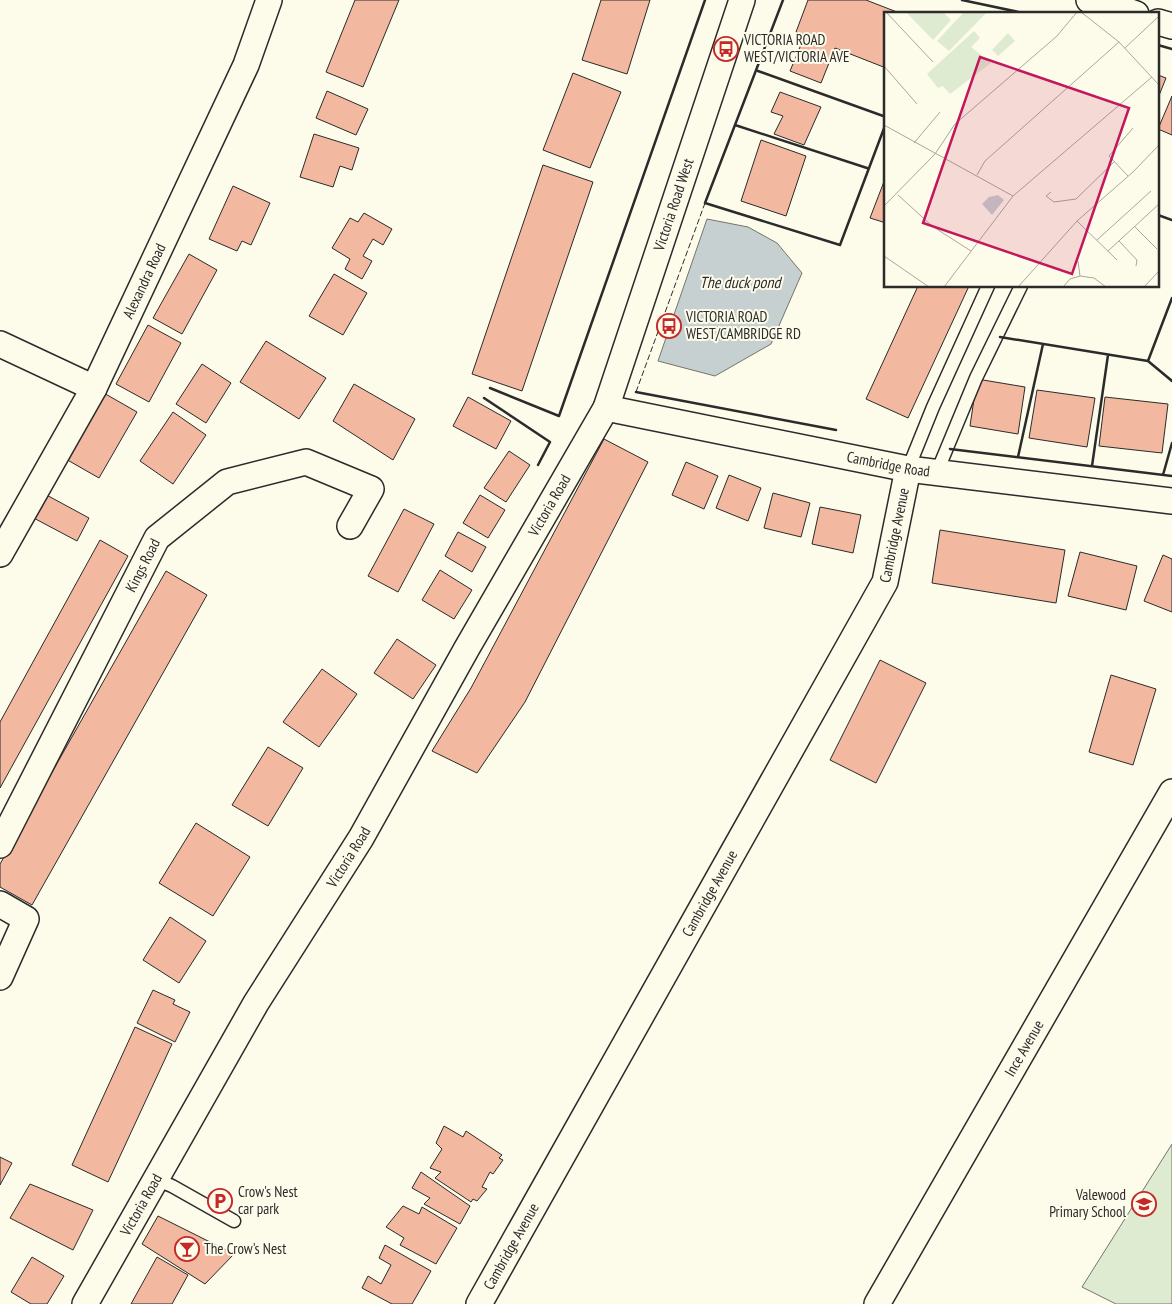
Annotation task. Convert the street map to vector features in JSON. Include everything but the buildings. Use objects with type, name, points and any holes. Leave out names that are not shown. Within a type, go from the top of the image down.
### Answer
[{"type":"street","name":"Alexandra Road","points":[[0,554],[94,388],[246,65],[270,0]]},
{"type":"street","name":"Victoria Road West","points":[[606,408],[742,0]]},
{"type":"street","points":[[1090,0],[1130,12]]},
{"type":"street","points":[[0,344],[94,388]]},
{"type":"street","name":"Cambridge Road","points":[[606,408],[908,469],[1172,501]]},
{"type":"street","name":"Victoria Road","points":[[85,1304],[256,1003],[361,838],[467,648],[606,408]]},
{"type":"street","name":"Kings Road","points":[[0,845],[157,538],[227,482],[306,462],[371,489],[350,526]]},
{"type":"street","name":"Cambridge Avenue","points":[[479,1304],[885,582],[908,469]]},
{"type":"street","name":"Ince Avenue","points":[[877,1304],[1172,792]]},
{"type":"street","points":[[0,904],[26,919],[0,977]]},
{"type":"lane","points":[[908,469],[933,407],[987,288]]},
{"type":"lane","points":[[937,472],[976,378],[1019,288]]},
{"type":"lane","points":[[155,1178],[234,1221]]},
{"type":"green space","name":"Valewood Primary School","points":[[1172,1144],[1172,1304],[1116,1304],[1082,1287]]},
{"type":"water","name":"The duck pond","points":[[707,219],[748,227],[777,243],[802,273],[771,344],[715,376],[658,361]]},
{"type":"fence","points":[[636,392],[705,203]]},
{"type":"wall","points":[[490,388],[559,416],[705,0]]},
{"type":"wall","points":[[783,0],[705,203],[840,245],[884,128]]},
{"type":"wall","points":[[962,0],[1019,12]]},
{"type":"wall","points":[[1160,46],[1172,49]]},
{"type":"wall","points":[[758,71],[884,116]]},
{"type":"wall","points":[[735,125],[867,168]]},
{"type":"wall","points":[[1160,216],[1172,220]]},
{"type":"wall","points":[[1000,337],[1148,361],[1172,298]]},
{"type":"wall","points":[[1018,457],[1043,344]]},
{"type":"wall","points":[[1092,466],[1108,355]]},
{"type":"wall","points":[[1148,361],[1172,381]]},
{"type":"wall","points":[[636,392],[836,430]]},
{"type":"wall","points":[[484,398],[550,442],[538,465]]},
{"type":"wall","points":[[1163,475],[1172,443]]},
{"type":"wall","points":[[950,449],[1172,476]]},
{"type":"place","name":"VICTORIA ROAD WEST/VICTORIA AVE","points":[[726,49]]},
{"type":"place","name":"VICTORIA ROAD WEST/CAMBRIDGE RD","points":[[669,326]]},
{"type":"place","name":"Crow's Nest car park","points":[[220,1201]]},
{"type":"place","name":"Valewood Primary School","points":[[1144,1204]]},
{"type":"place","name":"The Crow's Nest","points":[[187,1249]]}]
